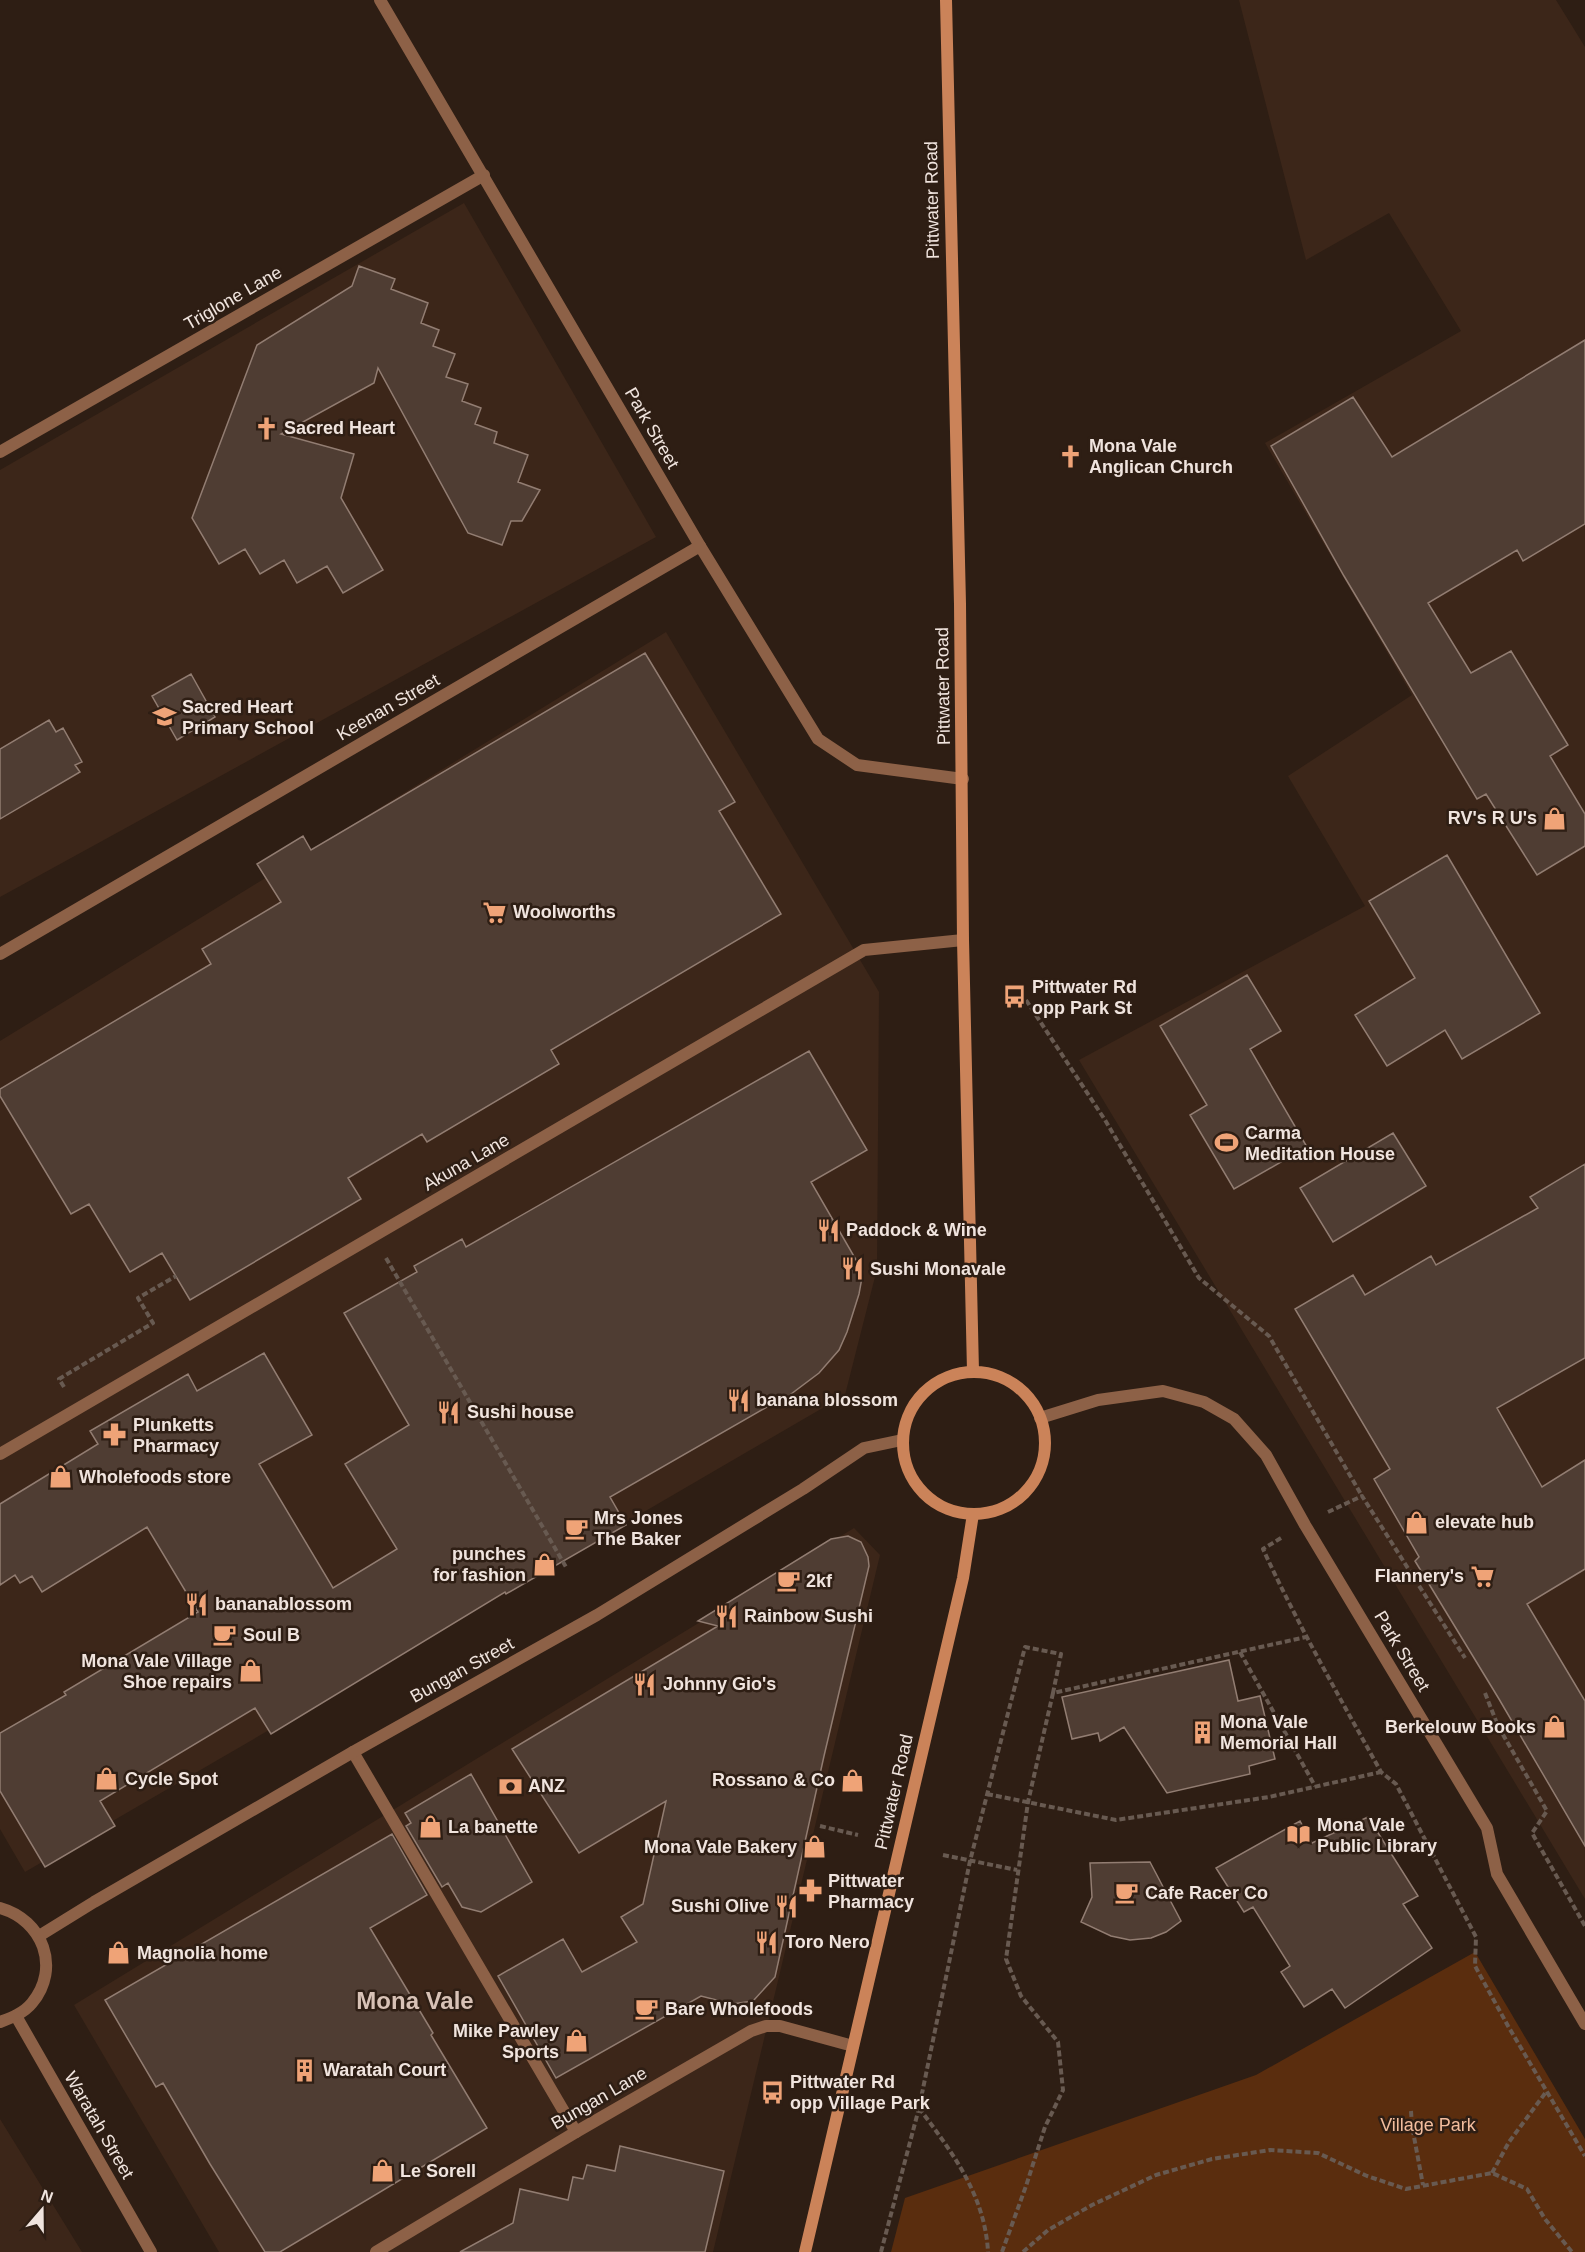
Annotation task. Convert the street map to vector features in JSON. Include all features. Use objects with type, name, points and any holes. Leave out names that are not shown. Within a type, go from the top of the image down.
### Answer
[{"type":"main road","name":"Pittwater Road","points":[[946,0],[973,1371]]},
{"type":"main road","points":[[973,1371],[995,1375],[1014,1384],[1030,1399],[1040,1418],[1045,1440],[1042,1463],[1032,1484],[1017,1499],[996,1510],[974,1514],[951,1510],[931,1500],[915,1483],[905,1462],[902,1440],[906,1419],[916,1400],[932,1384],[952,1375],[973,1371]]},
{"type":"main road","name":"Pittwater Road","points":[[805,2252],[963,1578],[974,1514]]},
{"type":"street","name":"Park Street","points":[[380,0],[700,546],[818,739],[857,765],[963,779]]},
{"type":"street","name":"Triglone Lane","points":[[0,452],[484,175]]},
{"type":"street","name":"Keenan Street","points":[[0,954],[700,546]]},
{"type":"street","name":"Akuna Lane","points":[[0,1454],[864,950],[963,940]]},
{"type":"street","name":"Park Street","points":[[1040,1418],[1098,1400],[1163,1391],[1204,1402],[1234,1419],[1266,1455],[1305,1525],[1487,1828],[1497,1874],[1585,2024]]},
{"type":"street","name":"Bungan Street","points":[[39,1936],[353,1752],[597,1615],[803,1489],[864,1448],[902,1440]]},
{"type":"street","points":[[353,1752],[576,2132]]},
{"type":"street","points":[[0,1908],[12,1911],[28,1922],[39,1936],[45,1954],[46,1972],[41,1990],[30,2005],[16,2016],[0,2022]]},
{"type":"street","name":"Waratah Street","points":[[16,2016],[151,2252]]},
{"type":"street","name":"Bungan Lane","points":[[376,2252],[576,2132],[751,2031],[766,2026],[780,2026],[853,2046]]},
{"type":"path","points":[[1026,1000],[1105,1120],[1199,1278],[1269,1336],[1362,1496],[1465,1658]]},
{"type":"path","points":[[374,1236],[566,1567]]},
{"type":"path","points":[[65,1390],[59,1379],[153,1323],[138,1298],[176,1276]]},
{"type":"path","points":[[1328,1512],[1362,1496]]},
{"type":"path","points":[[1281,1538],[1263,1549],[1305,1637],[1381,1772],[1396,1784],[1476,1937],[1475,1966],[1585,2156]]},
{"type":"path","points":[[1053,1694],[1305,1637]]},
{"type":"path","points":[[882,2252],[919,2108],[970,1861],[1025,1647],[1061,1654],[1028,1802],[1006,1959],[1021,1996],[1058,2042],[1063,2090],[1045,2127],[1002,2252]]},
{"type":"path","points":[[1240,1652],[1315,1786]]},
{"type":"path","points":[[1485,1693],[1498,1726],[1547,1811],[1532,1833],[1585,1926]]},
{"type":"path","points":[[987,1794],[1116,1820],[1269,1797],[1381,1772]]},
{"type":"path","points":[[820,1826],[858,1835]]},
{"type":"path","points":[[943,1855],[1017,1870]]},
{"type":"path","points":[[1492,2174],[1509,2142],[1547,2091]]},
{"type":"path","points":[[919,2108],[957,2158],[976,2196],[987,2234],[988,2252]]},
{"type":"path","points":[[1411,2110],[1423,2185]]},
{"type":"path","points":[[1023,2252],[1048,2230],[1092,2205],[1156,2175],[1212,2159],[1270,2150],[1318,2153],[1366,2176],[1406,2189],[1492,2174],[1527,2189],[1545,2219],[1572,2252]]},
{"type":"shaded area","points":[[1239,0],[1556,0],[1585,47],[1585,1899],[1079,1060],[1365,906],[1288,776],[1412,695],[1265,443],[1461,331],[1389,213],[1306,260]]},
{"type":"shaded area","name":"Sacred Heart Primary School","points":[[464,203],[656,537],[0,897],[0,470]]},
{"type":"shaded area","points":[[666,632],[879,992],[877,1269],[845,1395],[25,1872],[0,1829],[0,1041]]},
{"type":"shaded area","points":[[854,1528],[880,1555],[713,2252],[219,2252],[74,2005]]},
{"type":"shaded area","points":[[0,2119],[82,2252],[0,2252]]},
{"type":"green space","name":"Village Park","points":[[1475,1952],[1585,2139],[1585,2252],[891,2252],[905,2198],[1256,2075]]},
{"type":"building","name":"Sacred Heart","points":[[359,266],[395,279],[391,289],[428,303],[421,323],[439,330],[433,346],[455,354],[446,377],[468,384],[462,401],[481,408],[475,424],[497,432],[494,443],[528,455],[518,482],[540,490],[522,521],[511,521],[502,545],[468,533],[378,368],[374,383],[281,434],[354,454],[341,498],[383,570],[343,593],[327,566],[297,583],[284,560],[260,574],[245,549],[219,564],[192,518],[257,345],[352,286]]},
{"type":"building","points":[[1585,340],[1585,524],[1523,561],[1517,550],[1428,603],[1471,673],[1511,651],[1568,745],[1550,756],[1585,814],[1585,846],[1537,875],[1486,794],[1477,799],[1344,576],[1271,446],[1353,397],[1392,457]]},
{"type":"building","points":[[645,653],[735,802],[719,811],[781,914],[551,1050],[559,1064],[427,1142],[422,1134],[348,1178],[361,1199],[190,1300],[162,1253],[130,1272],[89,1204],[71,1214],[0,1096],[0,1089],[211,964],[202,949],[281,902],[257,864],[303,836],[311,850]]},
{"type":"building","points":[[191,674],[215,717],[177,740],[152,696]]},
{"type":"building","points":[[49,720],[56,732],[63,728],[82,762],[75,765],[80,772],[0,819],[0,749]]},
{"type":"building","points":[[1447,855],[1540,1013],[1462,1059],[1445,1030],[1387,1066],[1355,1015],[1415,978],[1369,901]]},
{"type":"building","points":[[1247,975],[1281,1031],[1250,1049],[1307,1147],[1234,1189],[1190,1115],[1207,1105],[1160,1026]]},
{"type":"building","points":[[809,1051],[867,1150],[811,1182],[863,1272],[859,1294],[847,1332],[839,1350],[819,1373],[787,1397],[610,1497],[626,1525],[506,1594],[505,1592],[271,1734],[255,1708],[100,1801],[115,1826],[45,1867],[0,1791],[0,1733],[66,1695],[64,1692],[198,1612],[147,1527],[42,1592],[32,1576],[20,1583],[15,1575],[0,1585],[0,1504],[98,1444],[90,1431],[188,1374],[197,1391],[264,1353],[312,1435],[259,1464],[333,1588],[397,1549],[345,1464],[409,1425],[344,1313],[417,1272],[414,1266],[462,1239],[466,1247]]},
{"type":"building","points":[[1393,1133],[1426,1186],[1333,1242],[1300,1188]]},
{"type":"building","points":[[1585,1164],[1585,1358],[1497,1408],[1542,1487],[1585,1460],[1585,1569],[1527,1604],[1585,1701],[1585,1846],[1415,1561],[1419,1557],[1374,1479],[1390,1469],[1295,1309],[1353,1275],[1365,1295],[1431,1256],[1436,1265],[1538,1208],[1530,1197]]},
{"type":"building","points":[[848,1536],[861,1542],[868,1557],[869,1566],[775,1977],[753,2001],[732,2004],[701,1996],[556,2078],[498,1976],[563,1939],[582,1972],[637,1942],[621,1917],[643,1904],[666,1801],[579,1853],[512,1749],[718,1626],[698,1621],[831,1539]]},
{"type":"building","name":"Mona Vale Memorial Hall","points":[[1229,1660],[1238,1701],[1260,1696],[1275,1759],[1249,1766],[1250,1774],[1167,1793],[1124,1727],[1100,1741],[1098,1733],[1072,1739],[1062,1697]]},
{"type":"building","points":[[471,1774],[532,1882],[481,1912],[462,1907],[448,1883],[442,1887],[406,1826],[411,1823],[405,1813]]},
{"type":"building","points":[[1368,1817],[1418,1896],[1403,1904],[1432,1948],[1345,2008],[1332,1989],[1304,2007],[1281,1972],[1290,1966],[1253,1907],[1244,1912],[1216,1868],[1300,1821],[1312,1843]]},
{"type":"building","points":[[392,1834],[427,1895],[370,1928],[487,2128],[280,2252],[265,2252],[163,2083],[156,2087],[105,2000]]},
{"type":"building","points":[[1150,1862],[1181,1921],[1166,1932],[1151,1938],[1130,1940],[1111,1936],[1081,1922],[1092,1897],[1090,1863]]},
{"type":"building","points":[[620,2146],[724,2171],[705,2252],[460,2252],[513,2223],[520,2189],[568,2200],[573,2177],[583,2179],[587,2165],[615,2171]]},
{"type":"place","name":"Sacred Heart","points":[[266,428]]},
{"type":"place","name":"Mona Vale Anglican Church","points":[[1071,456]]},
{"type":"place","name":"Sacred Heart Primary School","points":[[164,717]]},
{"type":"place","name":"RV's R U's","points":[[1555,818]]},
{"type":"place","name":"Woolworths","points":[[495,912]]},
{"type":"place","name":"Pittwater Rd opp Park St","points":[[1014,997]]},
{"type":"place","name":"Carma Meditation House","points":[[1227,1143]]},
{"type":"place","name":"Paddock & Wine","points":[[828,1230]]},
{"type":"place","name":"Sushi Monavale","points":[[852,1269]]},
{"type":"place","name":"banana blossom","points":[[738,1400]]},
{"type":"place","name":"Sushi house","points":[[449,1412]]},
{"type":"place","name":"Plunketts Pharmacy","points":[[115,1435]]},
{"type":"place","name":"Wholefoods store","points":[[61,1477]]},
{"type":"place","name":"elevate hub","points":[[1417,1522]]},
{"type":"place","name":"Mrs Jones The Baker","points":[[576,1528]]},
{"type":"place","name":"punches for fashion","points":[[544,1564]]},
{"type":"place","name":"Flannery's","points":[[1482,1576]]},
{"type":"place","name":"2kf","points":[[788,1581]]},
{"type":"place","name":"bananablossom","points":[[197,1604]]},
{"type":"place","name":"Rainbow Sushi","points":[[726,1616]]},
{"type":"place","name":"Soul B","points":[[225,1635]]},
{"type":"place","name":"Mona Vale Village Shoe repairs","points":[[250,1671]]},
{"type":"place","name":"Johnny Gio's","points":[[645,1684]]},
{"type":"place","name":"Berkelouw Books","points":[[1554,1727]]},
{"type":"place","name":"Mona Vale Memorial Hall","points":[[1202,1732]]},
{"type":"place","name":"Cycle Spot","points":[[107,1779]]},
{"type":"place","name":"Rossano & Co","points":[[853,1780]]},
{"type":"place","name":"ANZ","points":[[510,1786]]},
{"type":"place","name":"La banette","points":[[430,1827]]},
{"type":"place","name":"Mona Vale Public Library","points":[[1299,1835]]},
{"type":"place","name":"Mona Vale Bakery","points":[[815,1847]]},
{"type":"place","name":"Pittwater Pharmacy","points":[[810,1891]]},
{"type":"place","name":"Cafe Racer Co","points":[[1127,1893]]},
{"type":"place","name":"Sushi Olive","points":[[787,1906]]},
{"type":"place","name":"Toro Nero","points":[[767,1942]]},
{"type":"place","name":"Magnolia home","points":[[119,1953]]},
{"type":"place","name":"Bare Wholefoods","points":[[647,2009]]},
{"type":"place","name":"Mike Pawley Sports","points":[[577,2041]]},
{"type":"place","name":"Waratah Court","points":[[305,2070]]},
{"type":"place","name":"Pittwater Rd opp Village Park","points":[[772,2092]]},
{"type":"place","name":"Le Sorell","points":[[382,2171]]},
{"type":"district","name":"Mona Vale","points":[[415,2000]]}]
